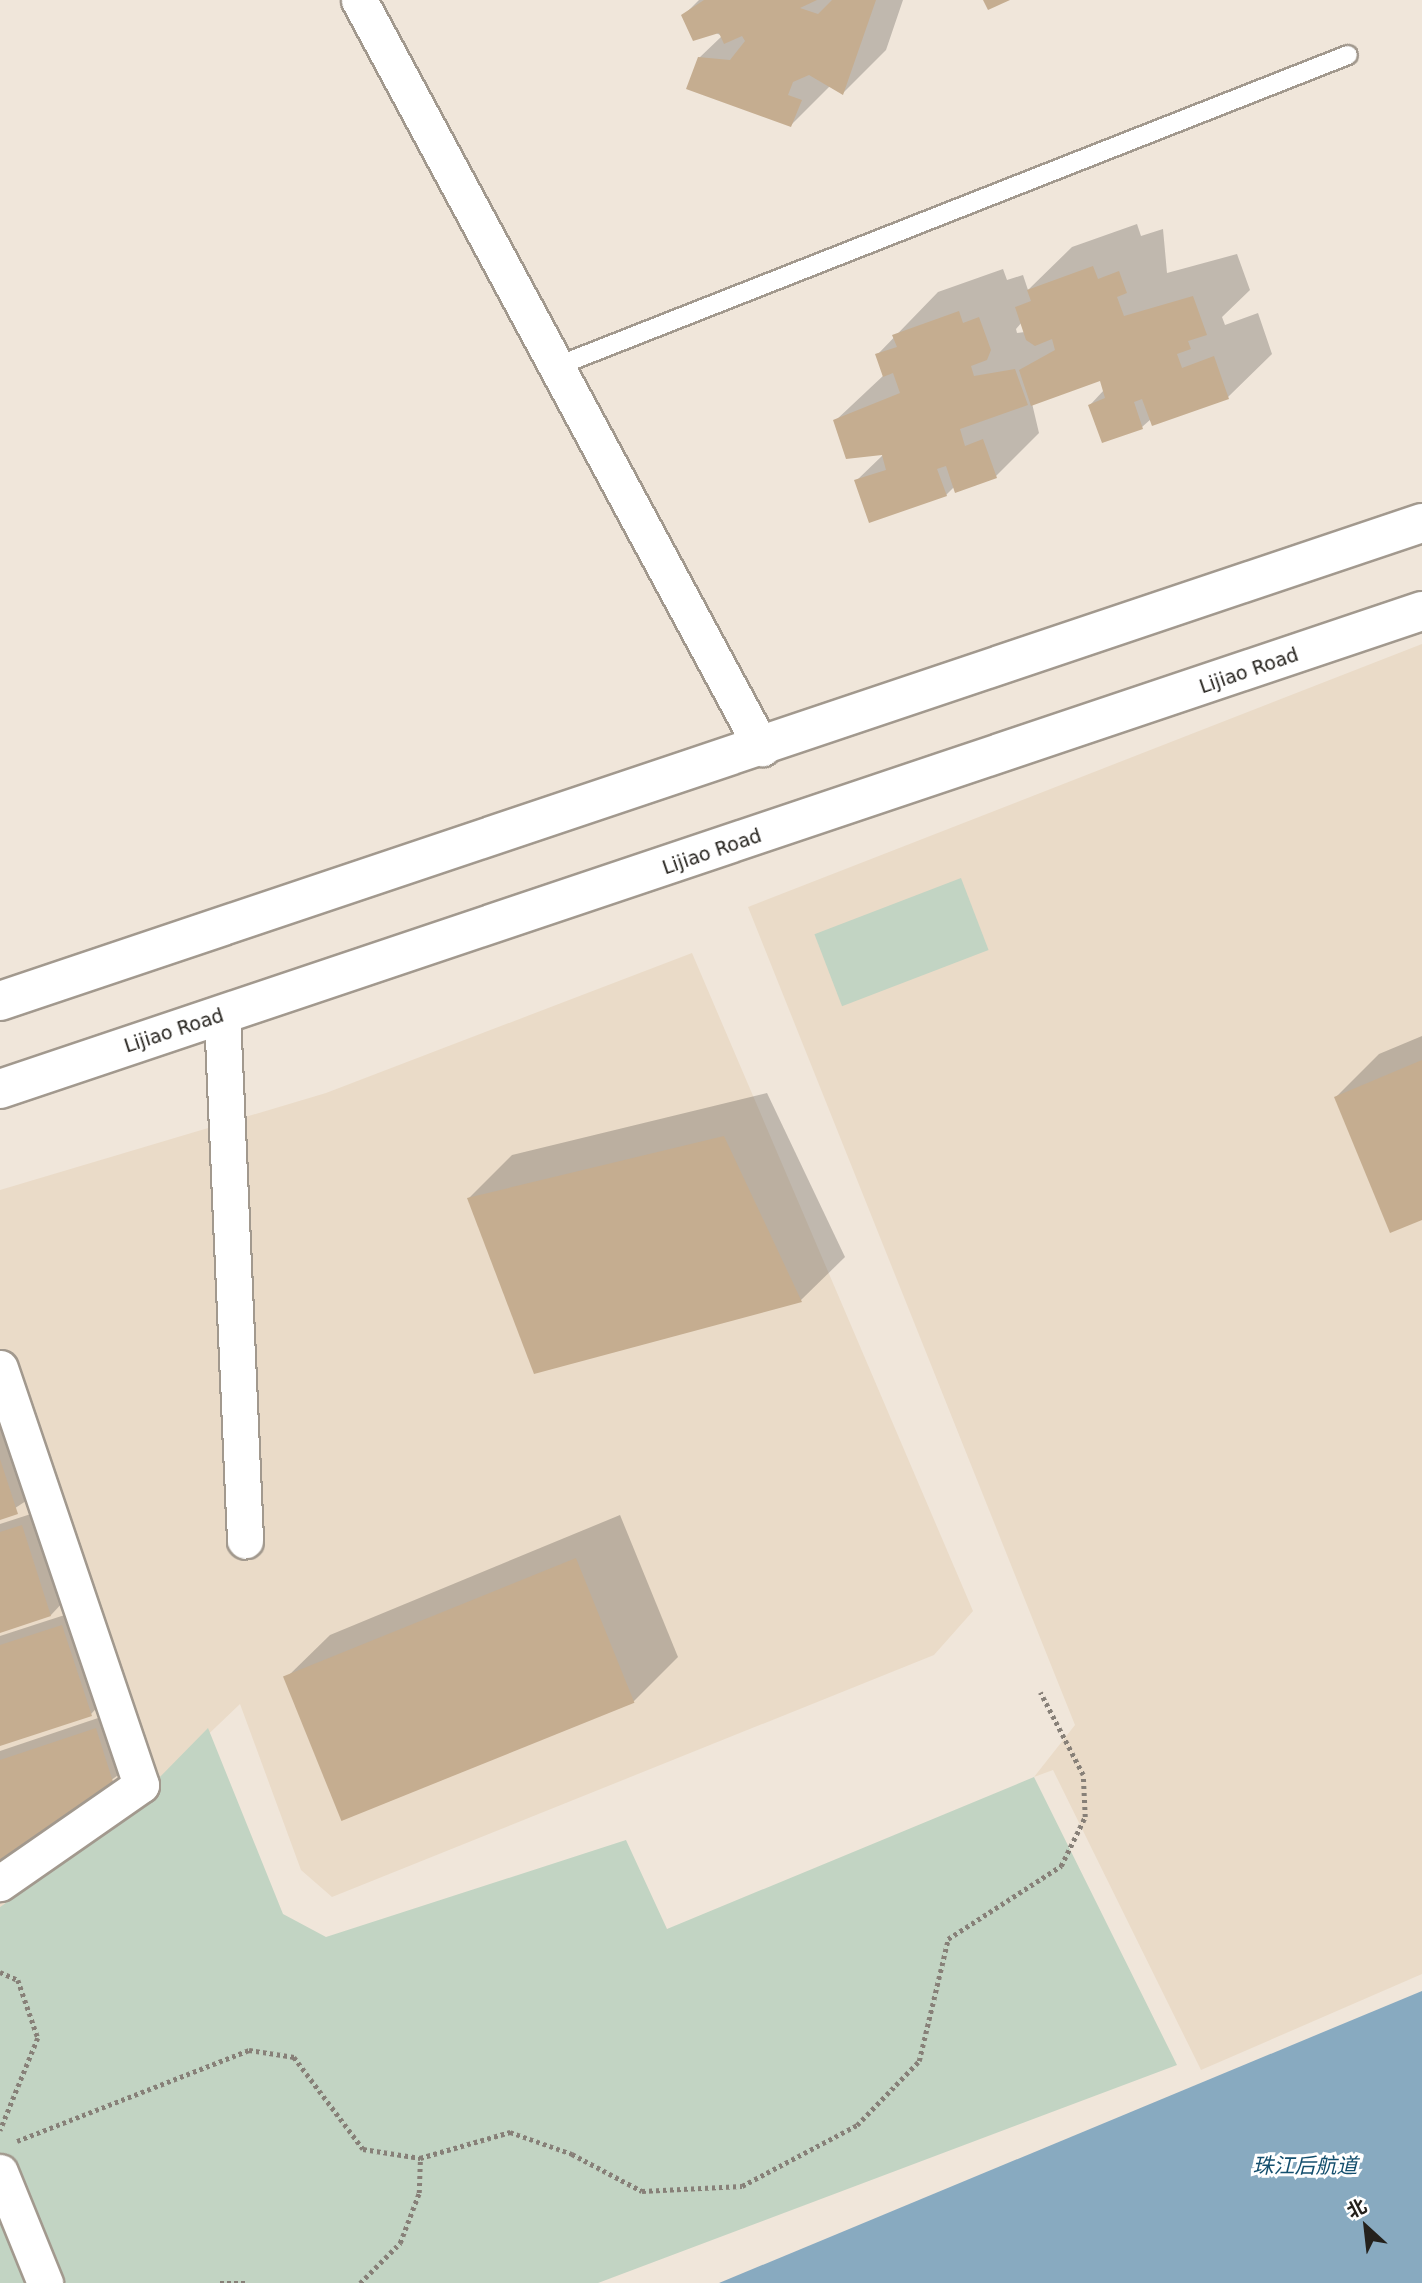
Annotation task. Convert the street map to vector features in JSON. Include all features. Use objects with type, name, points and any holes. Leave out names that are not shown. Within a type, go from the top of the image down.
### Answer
[{"type":"main road","points":[[0,1001],[762,748],[1422,523]]},
{"type":"main road","name":"Lijiao Road","points":[[0,1089],[1422,611]]},
{"type":"street","points":[[359,0],[762,748]]},
{"type":"street","points":[[222,1015],[245,1540]]},
{"type":"street","points":[[0,1368],[141,1785],[0,1883]]},
{"type":"street","points":[[6,2158],[45,2283]]},
{"type":"lane","points":[[555,367],[1348,55]]},
{"type":"path","points":[[6,2158],[248,2050],[294,2057],[363,2149],[420,2158],[510,2132],[642,2191],[742,2186],[857,2125],[919,2061],[948,1939],[1061,1866],[1085,1817],[1083,1775],[1040,1692]]},
{"type":"path","points":[[0,1972],[18,1980],[38,2038],[0,2131]]},
{"type":"path","points":[[360,2283],[400,2243],[419,2193],[420,2158]]},
{"type":"path","points":[[220,2283],[247,2283]]},
{"type":"shaded area","points":[[1422,644],[1422,1974],[1201,2070],[1053,1770],[1034,1777],[1075,1725],[748,907]]},
{"type":"shaded area","points":[[692,953],[973,1611],[934,1655],[332,1897],[301,1870],[240,1704],[103,1835],[0,1907],[0,1190],[326,1093]]},
{"type":"green space","points":[[961,878],[989,950],[842,1006],[814,934]]},
{"type":"green space","points":[[208,1728],[283,1914],[326,1937],[626,1840],[667,1929],[1034,1777],[1177,2065],[598,2283],[0,2283],[0,1907],[103,1835]]},
{"type":"water","name":"珠江后航道","points":[[1422,1991],[1422,2283],[719,2283]]},
{"type":"building","points":[[704,0],[817,0],[800,8],[818,14],[832,0],[876,0],[843,95],[809,75],[793,82],[788,95],[802,100],[791,127],[686,89],[698,57],[730,60],[745,41],[742,36],[724,44],[719,33],[693,41],[681,15]]},
{"type":"building","points":[[983,0],[1010,0],[988,10]]},
{"type":"building","points":[[1093,266],[1098,279],[1119,271],[1127,293],[1117,297],[1124,316],[1193,296],[1207,335],[1188,341],[1191,349],[1177,354],[1182,368],[1214,356],[1229,399],[1152,426],[1142,399],[1134,402],[1143,429],[1102,443],[1088,405],[1105,398],[1100,381],[1031,406],[1019,370],[1055,350],[1052,339],[1035,346],[1026,340],[1015,307],[1031,301],[1027,290]]},
{"type":"building","points":[[959,311],[963,323],[979,317],[991,350],[987,360],[971,366],[974,376],[1015,369],[1028,405],[960,429],[965,446],[983,439],[997,478],[955,493],[946,466],[937,469],[947,496],[869,523],[854,480],[886,470],[882,455],[846,459],[833,420],[900,393],[893,373],[883,377],[875,354],[897,347],[892,335]]},
{"type":"building","points":[[1422,1060],[1422,1220],[1390,1233],[1334,1097]]},
{"type":"building","points":[[724,1136],[802,1302],[534,1374],[467,1198]]},
{"type":"building","points":[[0,1459],[18,1514],[0,1520]]},
{"type":"building","points":[[22,1525],[51,1616],[0,1633],[0,1532]]},
{"type":"building","points":[[576,1558],[634,1703],[341,1821],[283,1676]]},
{"type":"building","points":[[62,1625],[92,1716],[0,1746],[0,1645]]},
{"type":"building","points":[[96,1728],[114,1785],[0,1862],[0,1760]]}]
